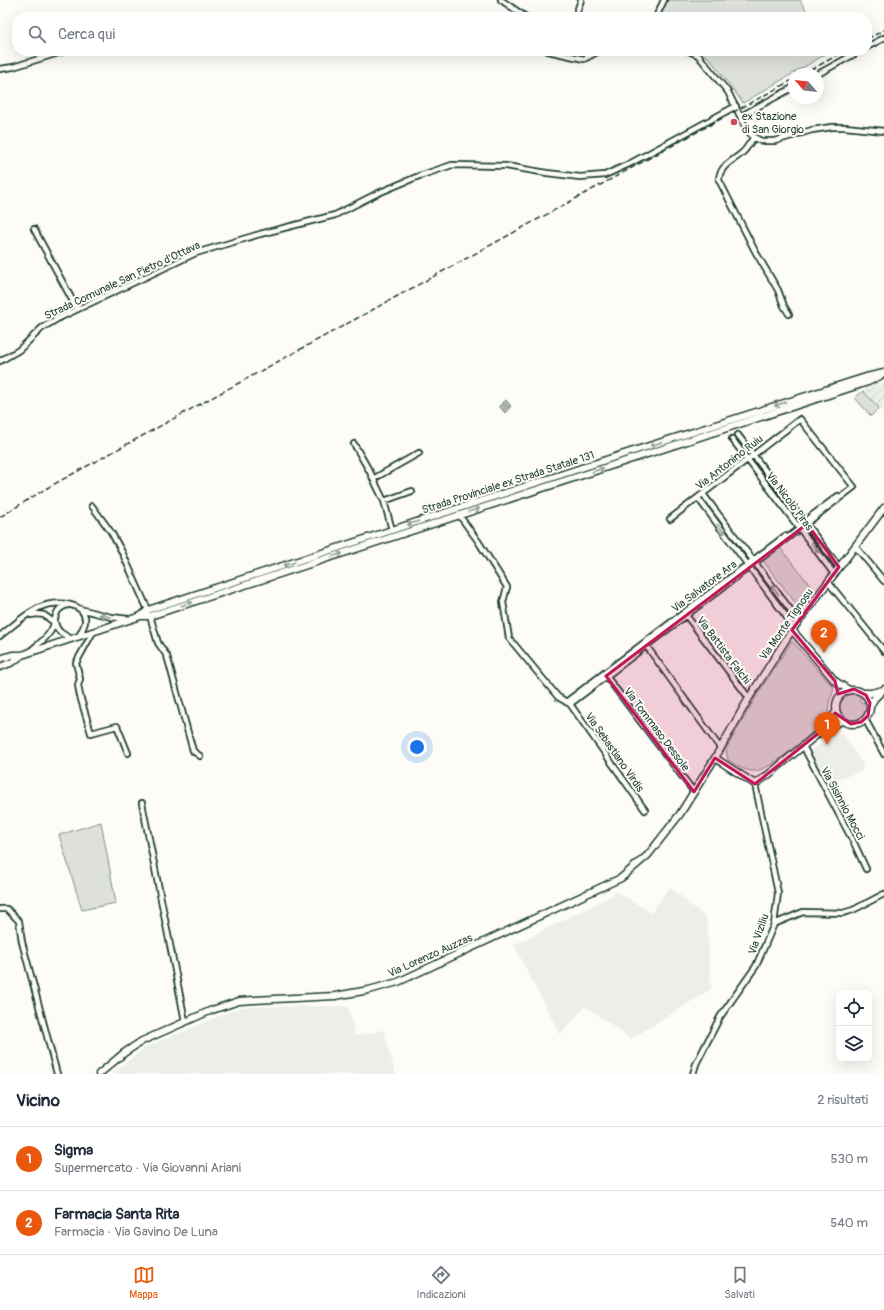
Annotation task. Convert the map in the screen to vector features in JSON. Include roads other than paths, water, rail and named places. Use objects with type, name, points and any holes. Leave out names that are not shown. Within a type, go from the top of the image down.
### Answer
[{"type":"main road","name":"Strada Provinciale ex Strada Statale 131","points":[[149,613],[459,515],[862,384],[884,373]]},
{"type":"main road","name":"Strada Provinciale ex Strada Statale 131","points":[[0,667],[13,662],[29,652],[141,616],[392,530],[858,379],[884,373]]},
{"type":"main road","name":"Via Monte Tignosu","points":[[715,758],[749,698],[793,628],[884,508]]},
{"type":"main road","points":[[793,628],[835,681],[849,690]]},
{"type":"main road","name":"Strada Provinciale ex Strada Statale 131","points":[[0,659],[12,655],[22,655]]},
{"type":"main road","points":[[835,681],[839,696]]},
{"type":"main road","points":[[854,689],[863,693],[869,699],[870,707],[870,712],[865,719],[854,724],[842,721],[836,712],[836,701],[839,696],[843,692],[854,689]]},
{"type":"main road","points":[[863,693],[883,690]]},
{"type":"main road","points":[[870,707],[874,699],[883,690]]},
{"type":"main road","points":[[715,758],[755,784],[825,728],[836,712]]},
{"type":"main road","points":[[825,728],[842,721]]},
{"type":"main road","name":"Via Lorenzo Auzzas","points":[[99,1074],[124,1053],[142,1041],[212,1010],[239,1001],[335,996],[369,990],[398,982],[621,878],[648,855],[680,814],[715,758]]},
{"type":"street","points":[[501,0],[519,12]]},
{"type":"street","points":[[577,12],[581,0]]},
{"type":"street","points":[[658,12],[664,0]]},
{"type":"street","points":[[872,44],[884,38]]},
{"type":"street","points":[[0,69],[13,67],[49,56]]},
{"type":"street","points":[[570,56],[584,59],[590,56]]},
{"type":"street","points":[[699,56],[728,92],[744,124],[752,136],[761,141],[775,141],[812,130],[832,127],[884,131]]},
{"type":"street","points":[[824,71],[851,56]]},
{"type":"street","points":[[741,116],[788,90]]},
{"type":"street","name":"Strada Comunale San Pietro d'Ottava","points":[[0,362],[19,350],[42,328],[57,319],[196,253],[260,234],[335,215],[376,194],[419,176],[452,165],[506,166],[580,177],[605,175],[629,164],[736,106]]},
{"type":"street","points":[[754,137],[743,153],[722,169],[719,174],[719,180],[755,250],[778,290],[784,306],[789,314]]},
{"type":"street","points":[[34,229],[78,309]]},
{"type":"street","name":"Via Antonino Ruiu","points":[[670,519],[800,419],[853,486]]},
{"type":"street","name":"Via Nicolò Piras","points":[[738,435],[839,567]]},
{"type":"street","name":"Via Nicolò Piras","points":[[732,439],[834,574]]},
{"type":"street","points":[[354,444],[384,501],[392,530]]},
{"type":"street","points":[[373,479],[419,453]]},
{"type":"street","name":"Via Salvatore Ara","points":[[568,703],[853,486]]},
{"type":"street","points":[[384,501],[412,491]]},
{"type":"street","points":[[703,494],[799,621]]},
{"type":"street","points":[[698,498],[793,628]]},
{"type":"street","points":[[92,506],[111,532],[122,552],[149,613],[158,643],[167,656],[193,751],[200,756]]},
{"type":"street","name":"Via Sebastiano Virdis","points":[[459,515],[478,541],[507,587],[503,602],[509,638],[558,697],[568,703],[645,810]]},
{"type":"street","points":[[855,546],[884,582]]},
{"type":"street","points":[[828,582],[884,651]]},
{"type":"street","points":[[0,636],[28,615],[48,604],[62,603],[111,617],[130,619]]},
{"type":"street","points":[[29,652],[50,634],[58,611],[63,606],[70,605]]},
{"type":"street","points":[[79,636],[85,620],[84,614],[80,609]]},
{"type":"street","name":"Via Battista Falchi","points":[[685,614],[749,698]]},
{"type":"street","points":[[28,615],[44,615],[54,623],[58,631],[71,638]]},
{"type":"street","points":[[92,632],[76,664],[80,680],[78,685],[80,696],[91,733],[117,726],[128,753]]},
{"type":"street","points":[[645,644],[721,749]]},
{"type":"street","name":"Via Salvatore Ara","points":[[568,703],[606,676],[645,644]]},
{"type":"street","name":"Via Tommaso Dessole","points":[[606,676],[694,792]]},
{"type":"street","points":[[865,719],[884,754]]},
{"type":"street","name":"Via Sisinnio Mocci","points":[[803,746],[866,869]]},
{"type":"street","name":"Via Viziliu","points":[[692,1074],[720,1017],[756,966],[774,924],[778,893],[755,784]]},
{"type":"street","points":[[142,803],[185,1021]]},
{"type":"street","points":[[774,924],[803,912],[842,913],[853,910],[884,894]]},
{"type":"street","points":[[0,909],[7,909],[19,921],[22,942],[57,1074]]},
{"type":"water","points":[[506,400],[511,406],[505,413],[499,406]]},
{"type":"railway","points":[[872,36],[884,30]]},
{"type":"railway","points":[[814,68],[836,56]]},
{"type":"railway","points":[[0,517],[47,488],[788,82]]},
{"type":"place","name":"ex Stazione di San Giorgio","points":[[734,122]]},
{"type":"place","name":"Farmacia Santa Rita","points":[[824,653]]},
{"type":"place","name":"Sigma","points":[[827,745]]}]
